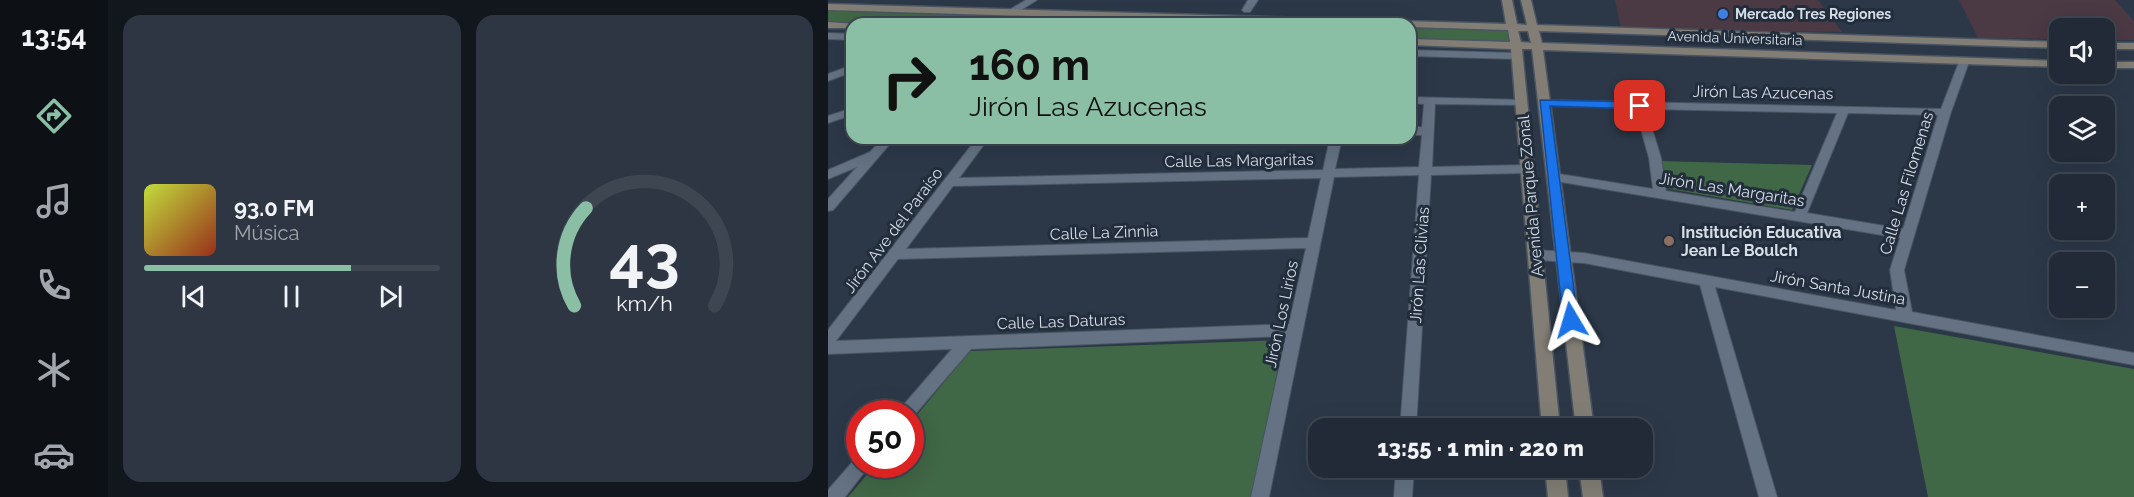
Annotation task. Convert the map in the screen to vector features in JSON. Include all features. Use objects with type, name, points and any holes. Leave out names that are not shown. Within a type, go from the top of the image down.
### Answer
[{"type":"main road","name":"Avenida Parque Zonal","points":[[1508,0],[1517,51],[1550,418]]},
{"type":"main road","name":"Avenida Parque Zonal","points":[[1526,0],[1537,46],[1584,418]]},
{"type":"main road","name":"Avenida Universitaria","points":[[828,7],[1220,18]]},
{"type":"main road","points":[[1222,9],[1277,18]]},
{"type":"main road","name":"Avenida Universitaria","points":[[1416,24],[2049,45]]},
{"type":"main road","points":[[828,25],[846,25]]},
{"type":"main road","points":[[1656,32],[1669,41],[1666,48],[1661,50]]},
{"type":"main road","points":[[1697,33],[1692,42],[1703,52]]},
{"type":"main road","name":"Avenida Universitaria","points":[[1416,43],[1517,51],[1537,46],[2049,64]]},
{"type":"main road","points":[[2115,46],[2134,46]]},
{"type":"main road","points":[[2115,65],[2134,65]]},
{"type":"main road","points":[[1556,478],[1558,497]]},
{"type":"main road","points":[[1590,478],[1593,497]]},
{"type":"street","points":[[1012,12],[1032,0]]},
{"type":"street","points":[[1247,10],[1253,0]]},
{"type":"street","points":[[828,36],[846,37]]},
{"type":"street","name":"Avenida Universitaria","points":[[1416,52],[1517,51]]},
{"type":"street","name":"Calle Las Filomenas","points":[[1905,317],[1897,270],[1906,234],[1945,112],[1964,62]]},
{"type":"street","points":[[828,78],[846,70]]},
{"type":"street","points":[[1416,100],[1521,102]]},
{"type":"street","name":"Jirón Las Clivias","points":[[1409,418],[1430,100]]},
{"type":"street","name":"Jirón Las Azucenas","points":[[1544,103],[1945,112]]},
{"type":"street","points":[[1640,106],[1655,158],[1660,194]]},
{"type":"street","points":[[1799,217],[1844,110]]},
{"type":"street","points":[[828,120],[846,113]]},
{"type":"street","points":[[1416,131],[1428,131]]},
{"type":"street","points":[[828,207],[884,144]]},
{"type":"street","name":"Jirón Ave del Paraíso","points":[[828,341],[978,144]]},
{"type":"street","name":"Jirón Los Lirios","points":[[1260,497],[1335,144]]},
{"type":"street","points":[[828,175],[876,153]]},
{"type":"street","name":"Calle Las Margaritas","points":[[950,182],[1528,169]]},
{"type":"street","name":"Jirón Las Margaritas","points":[[1553,177],[1906,234]]},
{"type":"street","name":"Calle La Zinnia","points":[[895,254],[1314,243]]},
{"type":"street","name":"Jirón Santa Justina","points":[[1536,255],[1563,255],[1706,280],[2134,360]]},
{"type":"street","points":[[1706,280],[1768,497]]},
{"type":"street","name":"Calle Las Daturas","points":[[828,348],[1296,330]]},
{"type":"street","points":[[918,400],[968,342]]},
{"type":"street","points":[[834,497],[850,478]]},
{"type":"street","points":[[1403,497],[1404,478]]},
{"type":"shaded area","name":"Mercado Tres Regiones","points":[[1615,0],[1818,0],[1842,32],[1621,29]]},
{"type":"shaded area","points":[[1959,0],[2115,0],[2134,21],[2134,40],[2115,40],[2115,18],[2049,18],[2049,39],[1978,38]]},
{"type":"green space","points":[[828,9],[1132,18],[846,18],[846,23],[828,22]]},
{"type":"green space","points":[[1416,26],[1508,29],[1509,43],[1416,40]]},
{"type":"green space","points":[[1659,161],[1812,165],[1792,210],[1664,188]]},
{"type":"green space","points":[[1894,326],[2134,369],[2134,497],[1928,497]]},
{"type":"green space","points":[[1284,340],[1251,497],[848,497],[864,478],[924,478],[924,406],[970,351]]},
{"type":"place","name":"Mercado Tres Regiones","points":[[1723,14]]},
{"type":"place","name":"Institución Educativa Jean Le Boulch","points":[[1669,241]]},
{"type":"route","points":[[1571,320],[1544,103],[1640,106]]}]
